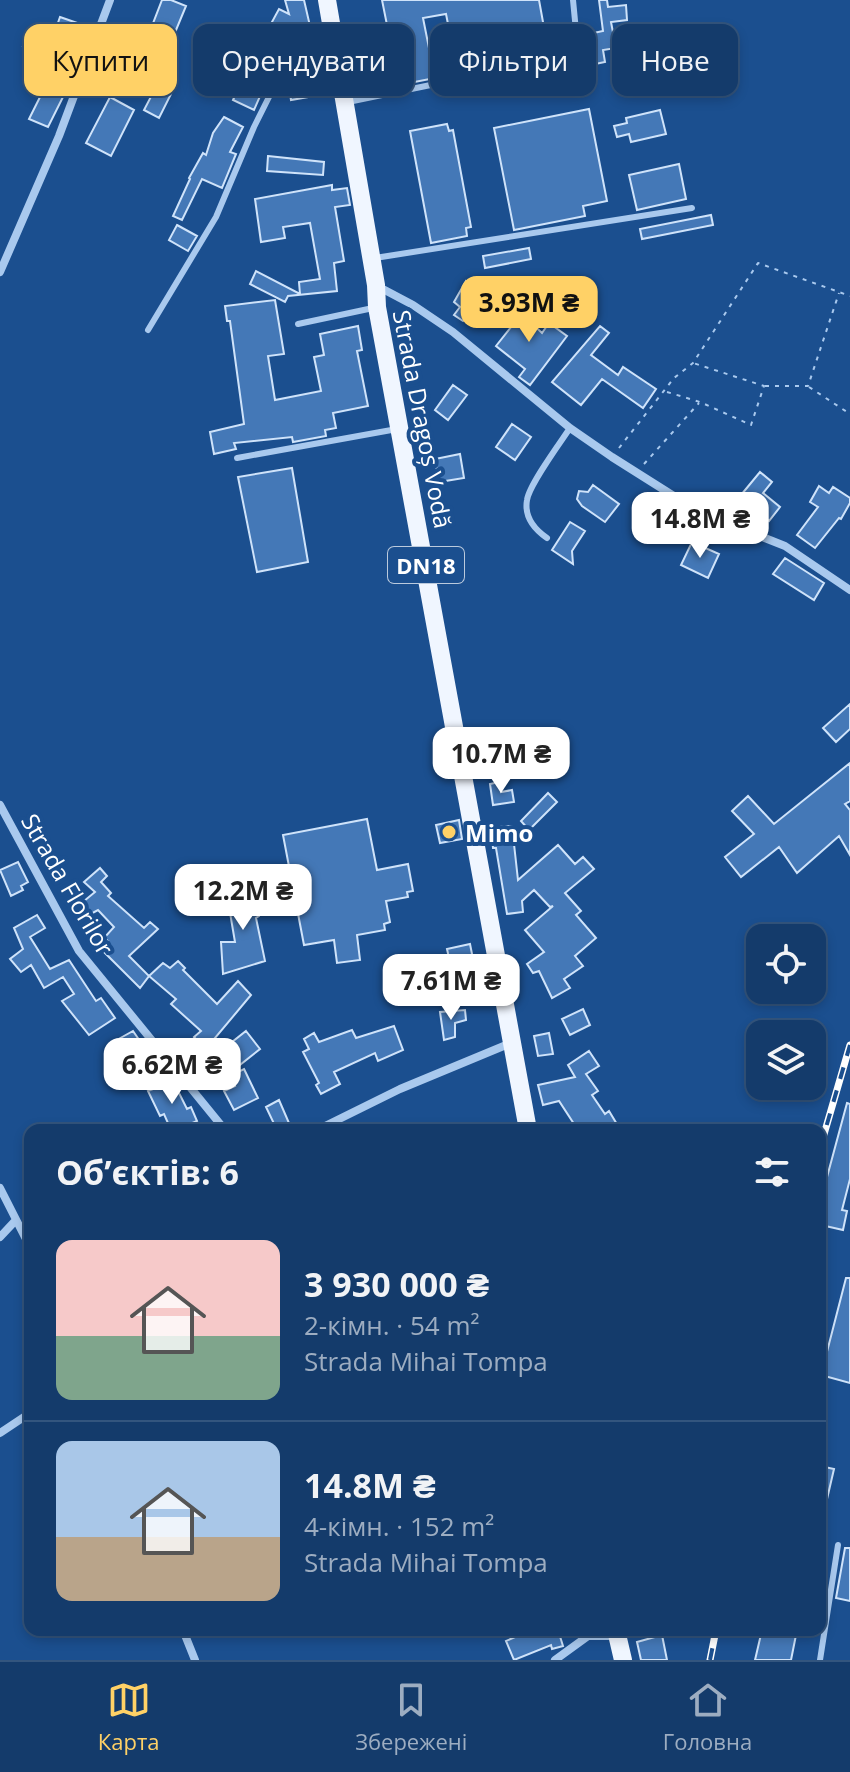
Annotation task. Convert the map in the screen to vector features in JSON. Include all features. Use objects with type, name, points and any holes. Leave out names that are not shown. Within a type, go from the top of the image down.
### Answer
[{"type":"main road","name":"Strada Dragoș Vodă","points":[[327,0],[331,24]]},
{"type":"main road","name":"Strada Dragoș Vodă","points":[[343,96],[376,285],[377,307],[527,1124]]},
{"type":"main road","points":[[617,1636],[623,1660]]},
{"type":"street","points":[[0,272],[59,136],[110,0]]},
{"type":"street","points":[[376,285],[453,332],[570,428],[612,457],[699,512],[785,546],[850,590]]},
{"type":"street","name":"Strada Florilor","points":[[0,805],[79,951],[220,1124]]},
{"type":"street","points":[[329,1124],[400,1089],[512,1042]]},
{"type":"street","points":[[0,1188],[24,1235]]},
{"type":"street","points":[[0,1237],[16,1220]]},
{"type":"street","points":[[0,1433],[24,1417]]},
{"type":"street","points":[[185,1636],[195,1660]]},
{"type":"street","points":[[555,1660],[588,1636]]},
{"type":"lane","points":[[344,102],[489,73],[574,51],[573,0]]},
{"type":"lane","points":[[148,330],[216,217],[270,96]]},
{"type":"lane","points":[[371,259],[692,208]]},
{"type":"lane","points":[[298,324],[377,307]]},
{"type":"lane","points":[[237,458],[400,428]]},
{"type":"lane","points":[[547,538],[535,530],[529,518],[527,499],[570,428]]},
{"type":"lane","points":[[826,1622],[838,1545]]},
{"type":"lane","points":[[820,1660],[824,1636]]},
{"type":"path","points":[[612,457],[674,378],[693,363],[758,263],[850,296]]},
{"type":"path","points":[[808,386],[840,292]]},
{"type":"path","points":[[693,363],[764,386],[808,386],[850,414]]},
{"type":"path","points":[[666,391],[700,402],[751,425],[764,386]]},
{"type":"path","points":[[638,471],[700,402]]},
{"type":"building","points":[[162,0],[186,6],[177,28],[177,24],[153,24]]},
{"type":"building","points":[[285,0],[304,0],[310,24],[271,24],[279,9],[289,14]]},
{"type":"building","points":[[382,0],[539,0],[543,24],[448,24],[446,14],[423,18],[430,53],[430,79],[414,82],[414,24],[387,24]]},
{"type":"building","points":[[599,0],[607,0],[608,7],[626,5],[627,20],[611,22],[612,49],[603,50],[605,62],[596,64],[596,32],[603,31]]},
{"type":"building","points":[[60,17],[80,24],[58,24]]},
{"type":"building","points":[[40,96],[64,96],[48,127],[29,119]]},
{"type":"building","points":[[151,96],[170,96],[159,118],[144,110]]},
{"type":"building","points":[[235,96],[260,96],[254,110],[233,100]]},
{"type":"building","points":[[290,96],[314,96],[291,100]]},
{"type":"building","points":[[110,97],[134,110],[111,156],[86,143]]},
{"type":"building","points":[[589,109],[607,201],[583,206],[585,216],[514,230],[494,128]]},
{"type":"building","points":[[660,110],[666,134],[631,142],[629,134],[617,137],[614,126],[627,123],[626,118]]},
{"type":"building","points":[[224,117],[243,127],[230,152],[236,154],[222,188],[202,179],[182,220],[173,216],[189,178],[203,153],[206,155],[213,133]]},
{"type":"building","points":[[447,124],[449,131],[453,130],[471,227],[466,228],[467,236],[431,243],[410,131]]},
{"type":"building","points":[[268,156],[324,162],[323,175],[267,171]]},
{"type":"building","points":[[679,164],[686,199],[637,210],[629,175]]},
{"type":"building","points":[[332,185],[332,190],[347,188],[350,205],[335,207],[344,261],[334,263],[337,291],[288,296],[285,302],[250,284],[256,271],[300,294],[299,282],[320,279],[310,223],[283,227],[285,238],[261,242],[255,199]]},
{"type":"building","points":[[711,215],[713,225],[642,239],[640,229]]},
{"type":"building","points":[[177,225],[197,236],[188,251],[169,240]]},
{"type":"building","points":[[529,248],[531,259],[485,268],[483,256]]},
{"type":"building","points":[[466,281],[488,297],[473,317],[469,314],[463,321],[454,315],[460,307],[454,302]]},
{"type":"building","points":[[275,300],[284,354],[268,356],[275,400],[321,391],[314,357],[324,355],[320,334],[358,326],[362,350],[357,351],[368,406],[333,413],[336,428],[325,430],[326,436],[293,442],[292,437],[234,443],[236,449],[214,454],[210,432],[244,424],[230,321],[227,321],[225,306]]},
{"type":"building","points":[[509,302],[542,333],[549,323],[567,336],[530,385],[519,377],[525,369],[496,346],[515,322],[502,311]]},
{"type":"building","points":[[600,326],[609,333],[591,355],[618,375],[623,367],[656,389],[643,408],[602,379],[581,405],[552,382]]},
{"type":"building","points":[[453,385],[467,395],[448,420],[435,410]]},
{"type":"building","points":[[512,424],[531,437],[515,460],[496,447]]},
{"type":"building","points":[[460,454],[464,478],[439,482],[435,459]]},
{"type":"building","points":[[292,468],[308,562],[257,572],[238,477]]},
{"type":"building","points":[[760,472],[772,482],[763,493],[780,507],[769,521],[741,495]]},
{"type":"building","points":[[593,485],[619,504],[605,522],[577,499],[579,491],[588,492]]},
{"type":"building","points":[[819,486],[829,493],[833,487],[850,498],[850,503],[841,519],[815,548],[797,535],[818,507],[810,502]]},
{"type":"building","points":[[570,522],[585,531],[572,551],[573,564],[552,550]]},
{"type":"building","points":[[692,542],[719,554],[708,578],[681,565]]},
{"type":"building","points":[[785,558],[824,583],[814,600],[773,574]]},
{"type":"building","points":[[850,704],[850,729],[836,742],[823,728]]},
{"type":"building","points":[[850,763],[850,801],[845,804],[850,810],[850,855],[839,836],[797,873],[779,847],[741,877],[725,857],[754,834],[732,811],[748,796],[774,824]]},
{"type":"building","points":[[499,782],[501,792],[512,790],[514,802],[493,805],[490,784]]},
{"type":"building","points":[[548,793],[557,802],[529,830],[521,821]]},
{"type":"building","points":[[367,819],[377,870],[408,864],[413,891],[407,892],[408,897],[386,901],[390,922],[384,924],[385,930],[357,935],[360,960],[337,963],[334,940],[304,945],[283,835]]},
{"type":"building","name":"Mimo","points":[[459,820],[462,839],[440,843],[436,825]]},
{"type":"building","points":[[512,826],[518,880],[558,845],[575,864],[583,857],[594,869],[565,893],[581,911],[576,915],[596,938],[575,956],[583,966],[564,979],[570,988],[552,998],[539,971],[533,973],[527,964],[544,952],[525,930],[553,906],[550,907],[534,890],[522,901],[523,912],[507,914],[491,827]]},
{"type":"building","points":[[18,862],[28,882],[21,886],[23,890],[11,896],[0,870]]},
{"type":"building","points":[[100,868],[107,876],[101,882],[111,893],[108,896],[144,928],[150,922],[158,929],[129,956],[149,976],[140,988],[102,950],[108,941],[104,938],[114,927],[98,910],[87,916],[78,906],[95,892],[84,882]]},
{"type":"building","points":[[252,886],[254,904],[258,903],[259,916],[256,918],[265,961],[223,974],[221,942],[235,942],[226,889]]},
{"type":"building","points":[[37,915],[45,928],[30,937],[50,969],[69,960],[96,1001],[101,998],[115,1018],[89,1035],[62,1001],[74,994],[63,977],[44,988],[31,965],[21,972],[10,959],[23,949],[14,928]]},
{"type":"building","points":[[470,944],[474,964],[483,962],[488,983],[467,988],[460,956],[449,958],[447,949]]},
{"type":"building","points":[[178,961],[217,1004],[238,981],[251,995],[205,1050],[194,1037],[201,1031],[171,1004],[176,999],[149,976],[163,963],[170,968]]},
{"type":"building","points":[[583,1009],[590,1025],[570,1035],[562,1019]]},
{"type":"building","points":[[465,1010],[466,1020],[455,1023],[455,1037],[444,1040],[440,1012]]},
{"type":"building","points":[[394,1026],[403,1050],[378,1061],[375,1053],[334,1072],[340,1084],[321,1094],[316,1085],[319,1083],[303,1052],[309,1049],[304,1039],[314,1033],[319,1042],[352,1030],[356,1038]]},
{"type":"building","points":[[133,1031],[144,1047],[126,1058],[115,1041]]},
{"type":"building","points":[[246,1031],[260,1049],[236,1068],[222,1050]]},
{"type":"building","points":[[549,1033],[553,1054],[538,1056],[534,1036]]},
{"type":"building","points":[[589,1051],[599,1066],[586,1074],[598,1091],[592,1095],[605,1114],[609,1111],[617,1124],[574,1124],[559,1101],[543,1105],[538,1085],[575,1077],[568,1065]]},
{"type":"building","points":[[244,1069],[258,1098],[234,1110],[224,1091],[235,1086],[230,1076]]},
{"type":"building","points":[[173,1081],[187,1109],[191,1107],[197,1121],[168,1124],[164,1114],[160,1116],[148,1091]]},
{"type":"building","points":[[279,1100],[289,1124],[274,1124],[266,1107]]},
{"type":"building","points":[[847,1103],[850,1104],[850,1179],[842,1210],[847,1211],[843,1230],[826,1226],[826,1181]]},
{"type":"building","points":[[846,1278],[850,1278],[850,1383],[826,1376],[826,1356]]},
{"type":"building","points":[[826,1467],[834,1469],[826,1503]]},
{"type":"building","points":[[845,1548],[850,1548],[850,1601],[836,1598]]},
{"type":"building","points":[[517,1636],[560,1636],[563,1646],[552,1649],[551,1645],[514,1660],[506,1641]]},
{"type":"building","points":[[662,1636],[667,1660],[641,1660],[637,1642]]},
{"type":"building","points":[[761,1636],[796,1636],[791,1660],[755,1660]]},
{"type":"railway","points":[[826,1127],[850,1045]]},
{"type":"railway","points":[[710,1660],[715,1636]]},
{"type":"place","name":"Mimo","points":[[449,832]]}]
